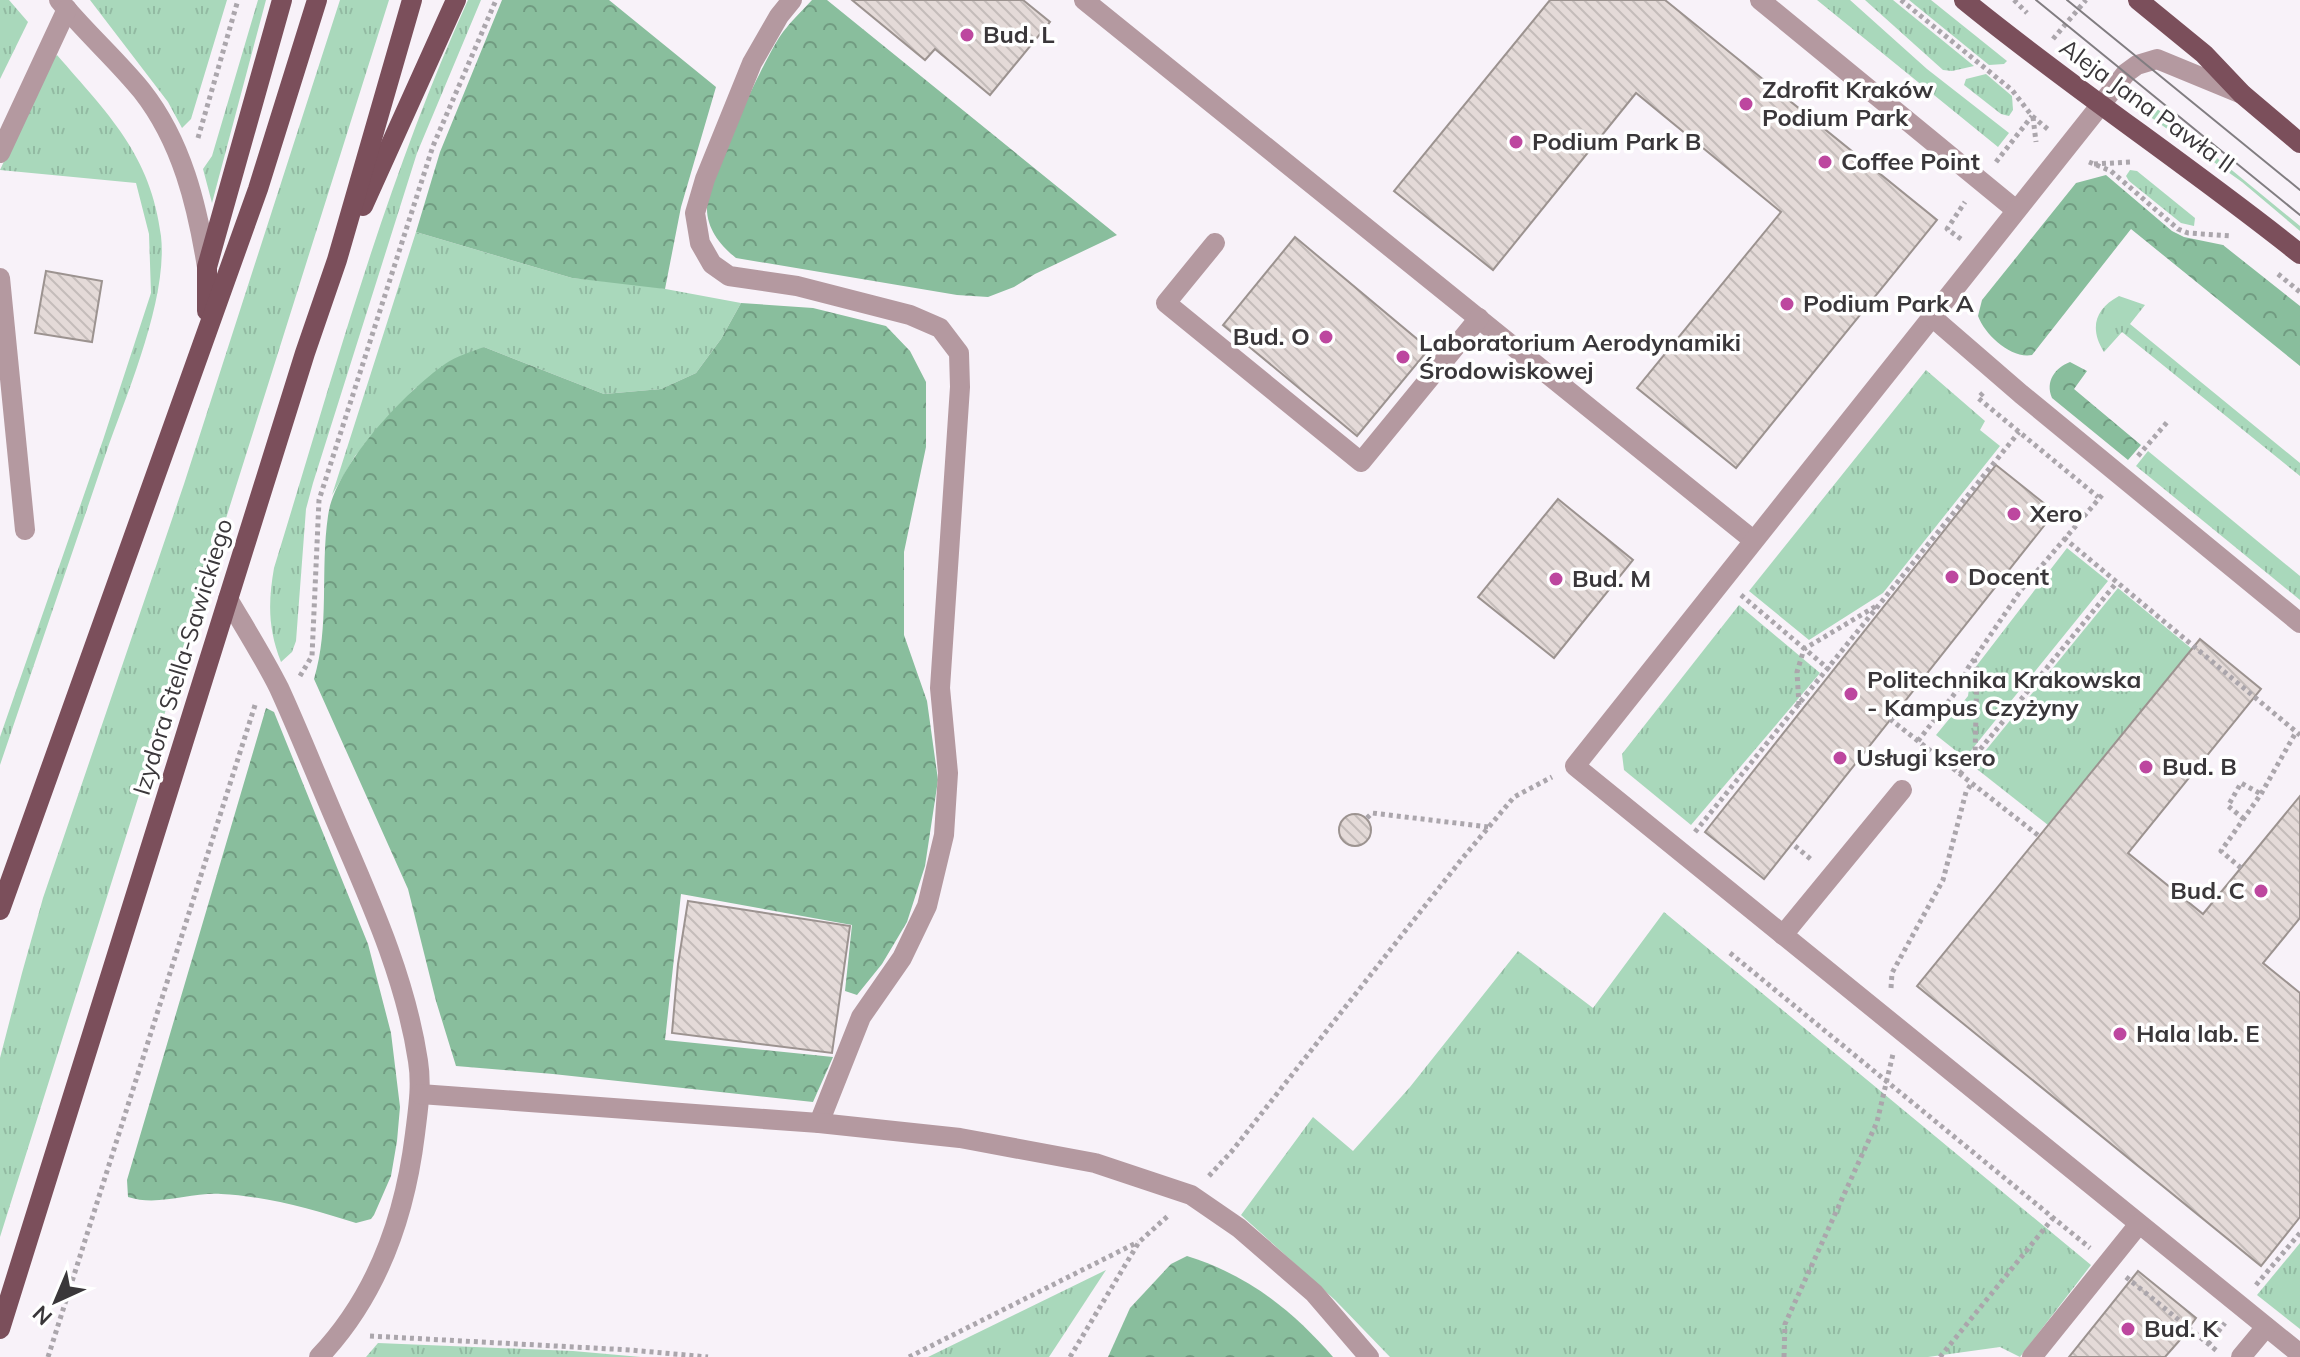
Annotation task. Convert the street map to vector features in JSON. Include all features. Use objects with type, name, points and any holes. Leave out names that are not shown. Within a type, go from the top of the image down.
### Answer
[{"type":"main road","points":[[207,327],[207,267],[282,0]]},
{"type":"main road","points":[[0,910],[258,189],[317,0]]},
{"type":"main road","name":"Izydora Stella-Sawickiego","points":[[0,1329],[305,353],[337,260],[412,0]]},
{"type":"main road","points":[[337,260],[424,76],[456,0]]},
{"type":"main road","name":"Aleja Jana Pawła II","points":[[1964,0],[2099,105],[2205,179],[2300,254]]},
{"type":"main road","points":[[2138,0],[2204,54],[2242,94],[2300,143]]},
{"type":"street","points":[[792,0],[752,63],[705,179],[695,213],[700,243],[712,264],[729,276],[797,286],[910,315],[940,328],[959,353],[960,387],[940,688],[948,773],[944,835],[927,906],[902,958],[861,1017],[819,1123]]},
{"type":"street","points":[[1084,0],[1753,540]]},
{"type":"street","points":[[1760,0],[2016,210]]},
{"type":"street","points":[[0,153],[63,4],[142,91],[163,121],[180,154],[197,214],[207,267]]},
{"type":"street","points":[[2242,94],[2157,59],[2131,69],[2099,105],[1575,766],[2300,1354]]},
{"type":"street","points":[[1215,243],[1166,303],[1361,462],[1479,318]]},
{"type":"street","points":[[0,278],[25,530]]},
{"type":"street","points":[[1932,317],[2300,623]]},
{"type":"street","points":[[228,599],[277,685],[394,960],[418,1062],[420,1094],[413,1155],[392,1240],[369,1290],[343,1332],[319,1357]]},
{"type":"street","points":[[1783,935],[1902,790]]},
{"type":"street","points":[[420,1094],[819,1123],[960,1138],[1095,1163],[1191,1195],[1239,1228],[1314,1293],[1369,1357]]},
{"type":"street","points":[[2032,1357],[2139,1224]]},
{"type":"street","points":[[2241,1357],[2266,1327]]},
{"type":"path","points":[[180,154],[191,147],[202,128],[238,0]]},
{"type":"path","points":[[1901,0],[2012,90],[2032,116],[2052,132]]},
{"type":"path","points":[[2060,31],[2086,0]]},
{"type":"path","points":[[2012,90],[2019,82]]},
{"type":"path","points":[[2011,143],[2032,116]]},
{"type":"path","points":[[2032,116],[2036,146]]},
{"type":"path","points":[[2142,166],[2125,161],[2093,164],[2111,171],[2178,229],[2188,233],[2232,236],[2221,228]]},
{"type":"path","points":[[1986,389],[1978,398],[2098,497]]},
{"type":"path","points":[[2133,462],[2169,420]]},
{"type":"path","points":[[1693,833],[1830,670],[2019,432]]},
{"type":"path","points":[[1918,741],[1959,688],[1974,659],[2021,590],[2098,497],[2110,489]]},
{"type":"path","points":[[2064,538],[2298,733],[2221,851],[2241,868]]},
{"type":"path","points":[[1960,774],[2117,582]]},
{"type":"path","points":[[1740,594],[1830,670]]},
{"type":"path","points":[[1799,705],[1797,672],[1804,649],[1882,602]]},
{"type":"path","points":[[1974,659],[1977,670],[1975,757]]},
{"type":"path","points":[[1890,719],[2039,836]]},
{"type":"path","points":[[909,1357],[1139,1242],[1191,1195],[1232,1151],[1514,797],[1575,766]]},
{"type":"path","points":[[1891,993],[1892,973],[1943,880],[1966,792],[1972,783]]},
{"type":"path","points":[[2244,819],[2228,806],[2241,783],[2261,794]]},
{"type":"path","points":[[1367,818],[1372,813],[1489,827]]},
{"type":"path","points":[[1795,846],[1813,861]]},
{"type":"path","points":[[1730,953],[2101,1257]]},
{"type":"path","points":[[1784,1357],[1785,1324],[1877,1122],[1895,1045]]},
{"type":"path","points":[[1940,1357],[2053,1218]]},
{"type":"path","points":[[2251,1292],[2300,1233]]},
{"type":"path","points":[[1070,1357],[1139,1242]]},
{"type":"path","points":[[2121,1273],[2224,1357]]},
{"type":"path","points":[[2208,1344],[2228,1318]]},
{"type":"path","points":[[343,1332],[375,1337],[708,1357]]},
{"type":"green space","points":[[0,0],[9,0],[28,22],[0,79]]},
{"type":"green space","points":[[90,0],[227,0],[191,119],[182,128],[168,102]]},
{"type":"green space","points":[[258,0],[266,0],[212,203],[203,169],[212,156]]},
{"type":"green space","points":[[340,0],[389,0],[0,1237],[0,1058],[22,973],[43,898],[184,484]]},
{"type":"green space","points":[[468,0],[481,0],[417,153],[313,483],[306,509],[296,641],[292,652],[281,662],[270,616],[274,568],[339,352],[386,210],[438,69]]},
{"type":"green space","points":[[502,0],[609,0],[716,87],[681,207],[665,289],[572,278],[416,232],[440,152]]},
{"type":"green space","points":[[812,0],[827,0],[1117,235],[988,297],[957,295],[736,258],[712,229],[707,214],[710,191],[727,145],[764,65],[783,32]]},
{"type":"green space","points":[[1817,0],[1850,0],[1927,69],[2009,133],[1998,147]]},
{"type":"green space","points":[[1865,0],[1893,0],[1974,66],[1943,70]]},
{"type":"green space","points":[[1909,0],[1931,0],[2007,61],[1989,65]]},
{"type":"green space","points":[[57,55],[110,117],[137,159],[156,207],[162,261],[144,346],[0,765],[0,737],[151,293],[149,234],[136,183],[0,170],[50,62]]},
{"type":"green space","points":[[1986,74],[2012,96],[2013,110],[2009,116],[2001,114],[1964,85],[1966,79]]},
{"type":"green space","points":[[2133,89],[2300,226],[2300,231],[2242,182],[2125,99]]},
{"type":"green space","points":[[2130,170],[2137,171],[2195,218],[2194,226],[2181,223],[2129,181],[2126,176]]},
{"type":"green space","points":[[2106,175],[2172,231],[2184,237],[2223,245],[2300,306],[2300,366],[2131,229],[2032,355],[2016,353],[1993,338],[1978,316],[1982,300],[2076,183]]},
{"type":"green space","points":[[416,232],[572,278],[644,285],[741,303],[721,339],[696,373],[661,389],[604,394],[484,347],[414,389],[355,456],[332,495]]},
{"type":"green space","points":[[2119,296],[2145,305],[2130,324],[2300,463],[2300,476],[2122,332],[2104,352],[2097,335],[2097,320],[2104,307]]},
{"type":"green space","points":[[741,303],[813,308],[886,326],[910,351],[926,382],[926,447],[904,552],[904,635],[927,701],[938,780],[925,866],[907,922],[882,964],[857,995],[845,991],[852,925],[681,894],[665,1040],[833,1057],[813,1102],[456,1066],[408,889],[314,679],[322,639],[326,537],[333,496],[343,475],[374,432],[410,393],[454,359],[484,347],[604,394],[661,389],[696,373],[721,339]]},
{"type":"green space","points":[[2070,362],[2087,371],[2074,389],[2141,445],[2128,460],[2052,398],[2050,386],[2053,376]]},
{"type":"green space","points":[[1926,370],[1985,421],[1980,430],[2000,446],[1883,593],[1809,640],[1749,591]]},
{"type":"green space","points":[[2148,451],[2300,576],[2300,600],[2136,466]]},
{"type":"green space","points":[[2067,548],[2108,581],[1965,758],[1936,735],[1968,696],[1971,673]]},
{"type":"green space","points":[[2118,588],[2192,649],[2048,825],[1973,766]]},
{"type":"green space","points":[[1739,605],[1820,673],[1691,825],[1624,770],[1622,754]]},
{"type":"green space","points":[[266,708],[274,712],[368,944],[391,1033],[400,1107],[391,1176],[374,1215],[371,1219],[356,1223],[290,1204],[238,1195],[210,1194],[163,1200],[128,1197],[127,1180]]},
{"type":"green space","points":[[1664,912],[2091,1265],[2020,1357],[2000,1347],[1928,1357],[1390,1357],[1335,1300],[1241,1215],[1313,1117],[1353,1151],[1410,1087],[1518,951],[1593,1008]]},
{"type":"green space","points":[[2300,1243],[2300,1329],[2257,1295]]},
{"type":"green space","points":[[1187,1256],[1230,1273],[1268,1296],[1333,1357],[1108,1357],[1130,1308],[1171,1264]]},
{"type":"green space","points":[[1106,1270],[1049,1357],[928,1357]]},
{"type":"green space","points":[[378,1343],[573,1351],[641,1357],[366,1357]]},
{"type":"building","name":"Bud. L","points":[[852,0],[1023,0],[1050,22],[990,95],[935,49],[925,60]]},
{"type":"building","name":"Podium Park A","points":[[1550,0],[1665,0],[1937,220],[1736,468],[1637,388],[1781,212],[1636,93],[1493,270],[1394,191]]},
{"type":"building","name":"Bud. O","points":[[1295,237],[1429,349],[1357,436],[1223,325]]},
{"type":"building","points":[[46,271],[102,281],[92,342],[35,333]]},
{"type":"building","points":[[1996,465],[2055,512],[1764,879],[1705,832]]},
{"type":"building","name":"Bud. M","points":[[1558,499],[1633,560],[1554,658],[1478,597]]},
{"type":"building","name":"Hala lab. E","points":[[2200,639],[2261,689],[2128,853],[2203,914],[2300,796],[2300,918],[2263,963],[2300,993],[2300,1217],[2261,1266],[1917,986]]},
{"type":"building","points":[[1355,814],[1366,819],[1371,830],[1366,841],[1355,846],[1344,841],[1339,830],[1344,819]]},
{"type":"building","points":[[688,901],[850,926],[832,1053],[672,1033]]},
{"type":"building","name":"Bud. K","points":[[2138,1271],[2196,1318],[2179,1341],[2165,1357],[2069,1357]]},
{"type":"tram line","points":[[2036,0],[2300,215]]},
{"type":"tram line","points":[[2067,0],[2300,190]]},
{"type":"place","name":"Bud. L","points":[[967,35]]},
{"type":"place","name":"Zdrofit Kraków Podium Park","points":[[1746,104]]},
{"type":"place","name":"Podium Park B","points":[[1516,142]]},
{"type":"place","name":"Coffee Point","points":[[1825,162]]},
{"type":"place","name":"Podium Park A","points":[[1787,304]]},
{"type":"place","name":"Bud. O","points":[[1326,337]]},
{"type":"place","name":"Laboratorium Aerodynamiki Środowiskowej","points":[[1403,357]]},
{"type":"place","name":"Xero","points":[[2014,514]]},
{"type":"place","name":"Docent","points":[[1952,577]]},
{"type":"place","name":"Bud. M","points":[[1556,579]]},
{"type":"place","name":"Politechnika Krakowska - Kampus Czyżyny","points":[[1851,694]]},
{"type":"place","name":"Usługi ksero","points":[[1840,758]]},
{"type":"place","name":"Bud. B","points":[[2146,767]]},
{"type":"place","name":"Bud. C","points":[[2261,891]]},
{"type":"place","name":"Hala lab. E","points":[[2120,1034]]},
{"type":"place","name":"Bud. K","points":[[2128,1329]]}]
